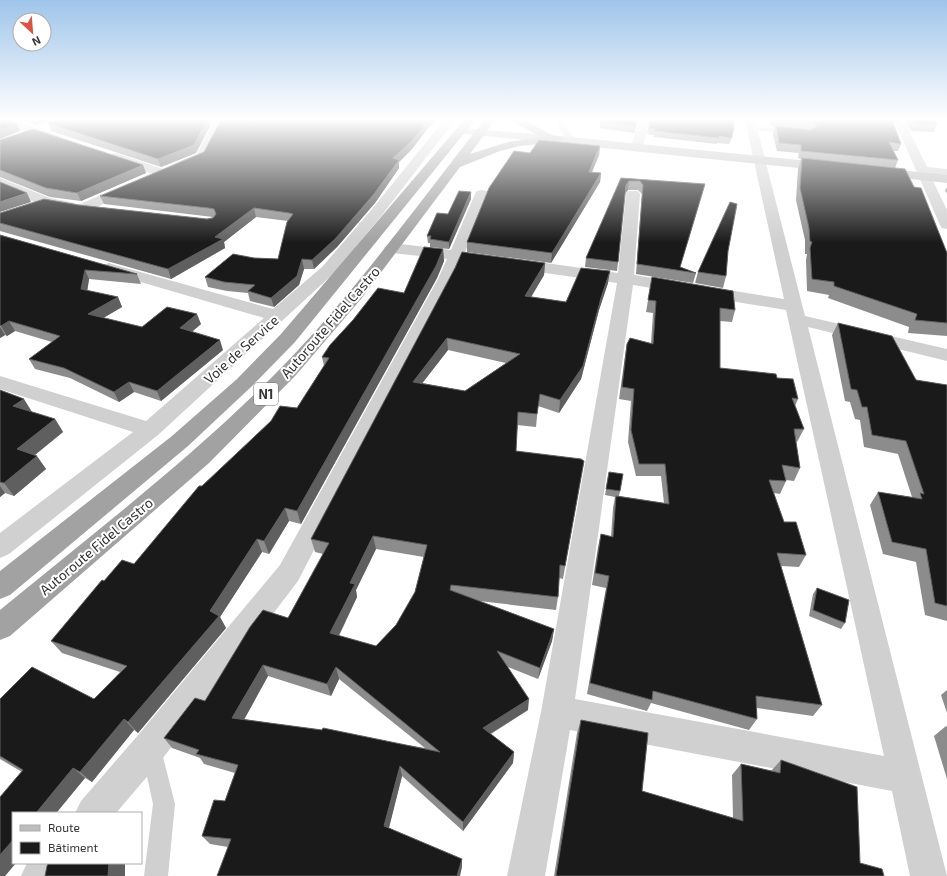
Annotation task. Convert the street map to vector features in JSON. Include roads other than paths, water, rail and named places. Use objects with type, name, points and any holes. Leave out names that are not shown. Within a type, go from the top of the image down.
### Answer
[{"type":"highway","name":"Autoroute Fidel Castro","points":[[0,587],[180,441],[244,383],[288,338],[441,161]]},
{"type":"highway","name":"Autoroute Fidel Castro","points":[[0,627],[207,452],[289,371],[355,295],[453,169],[457,161]]},
{"type":"highway","points":[[453,169],[466,161]]},
{"type":"main road","points":[[776,161],[838,168]]},
{"type":"main road","points":[[870,171],[923,174],[947,179]]},
{"type":"street","points":[[126,161],[162,173]]},
{"type":"street","points":[[83,208],[99,199],[191,161]]},
{"type":"street","name":"Voie de Service","points":[[0,547],[150,430],[328,270],[377,212],[433,161]]},
{"type":"street","points":[[759,161],[930,876]]},
{"type":"street","points":[[917,161],[947,225]]},
{"type":"street","points":[[923,174],[947,173]]},
{"type":"street","points":[[0,182],[47,202],[113,211]]},
{"type":"street","points":[[95,812],[289,573],[446,279],[463,257],[482,194]]},
{"type":"street","points":[[526,876],[557,712],[626,279],[633,194]]},
{"type":"street","points":[[27,209],[47,202]]},
{"type":"street","points":[[392,248],[463,257]]},
{"type":"street","points":[[502,262],[626,279],[795,312],[947,355]]},
{"type":"street","points":[[98,264],[277,316]]},
{"type":"street","points":[[0,382],[150,430]]},
{"type":"street","points":[[557,712],[906,777]]},
{"type":"street","points":[[40,876],[50,864]]},
{"type":"lane","points":[[150,746],[164,804],[156,876]]}]
